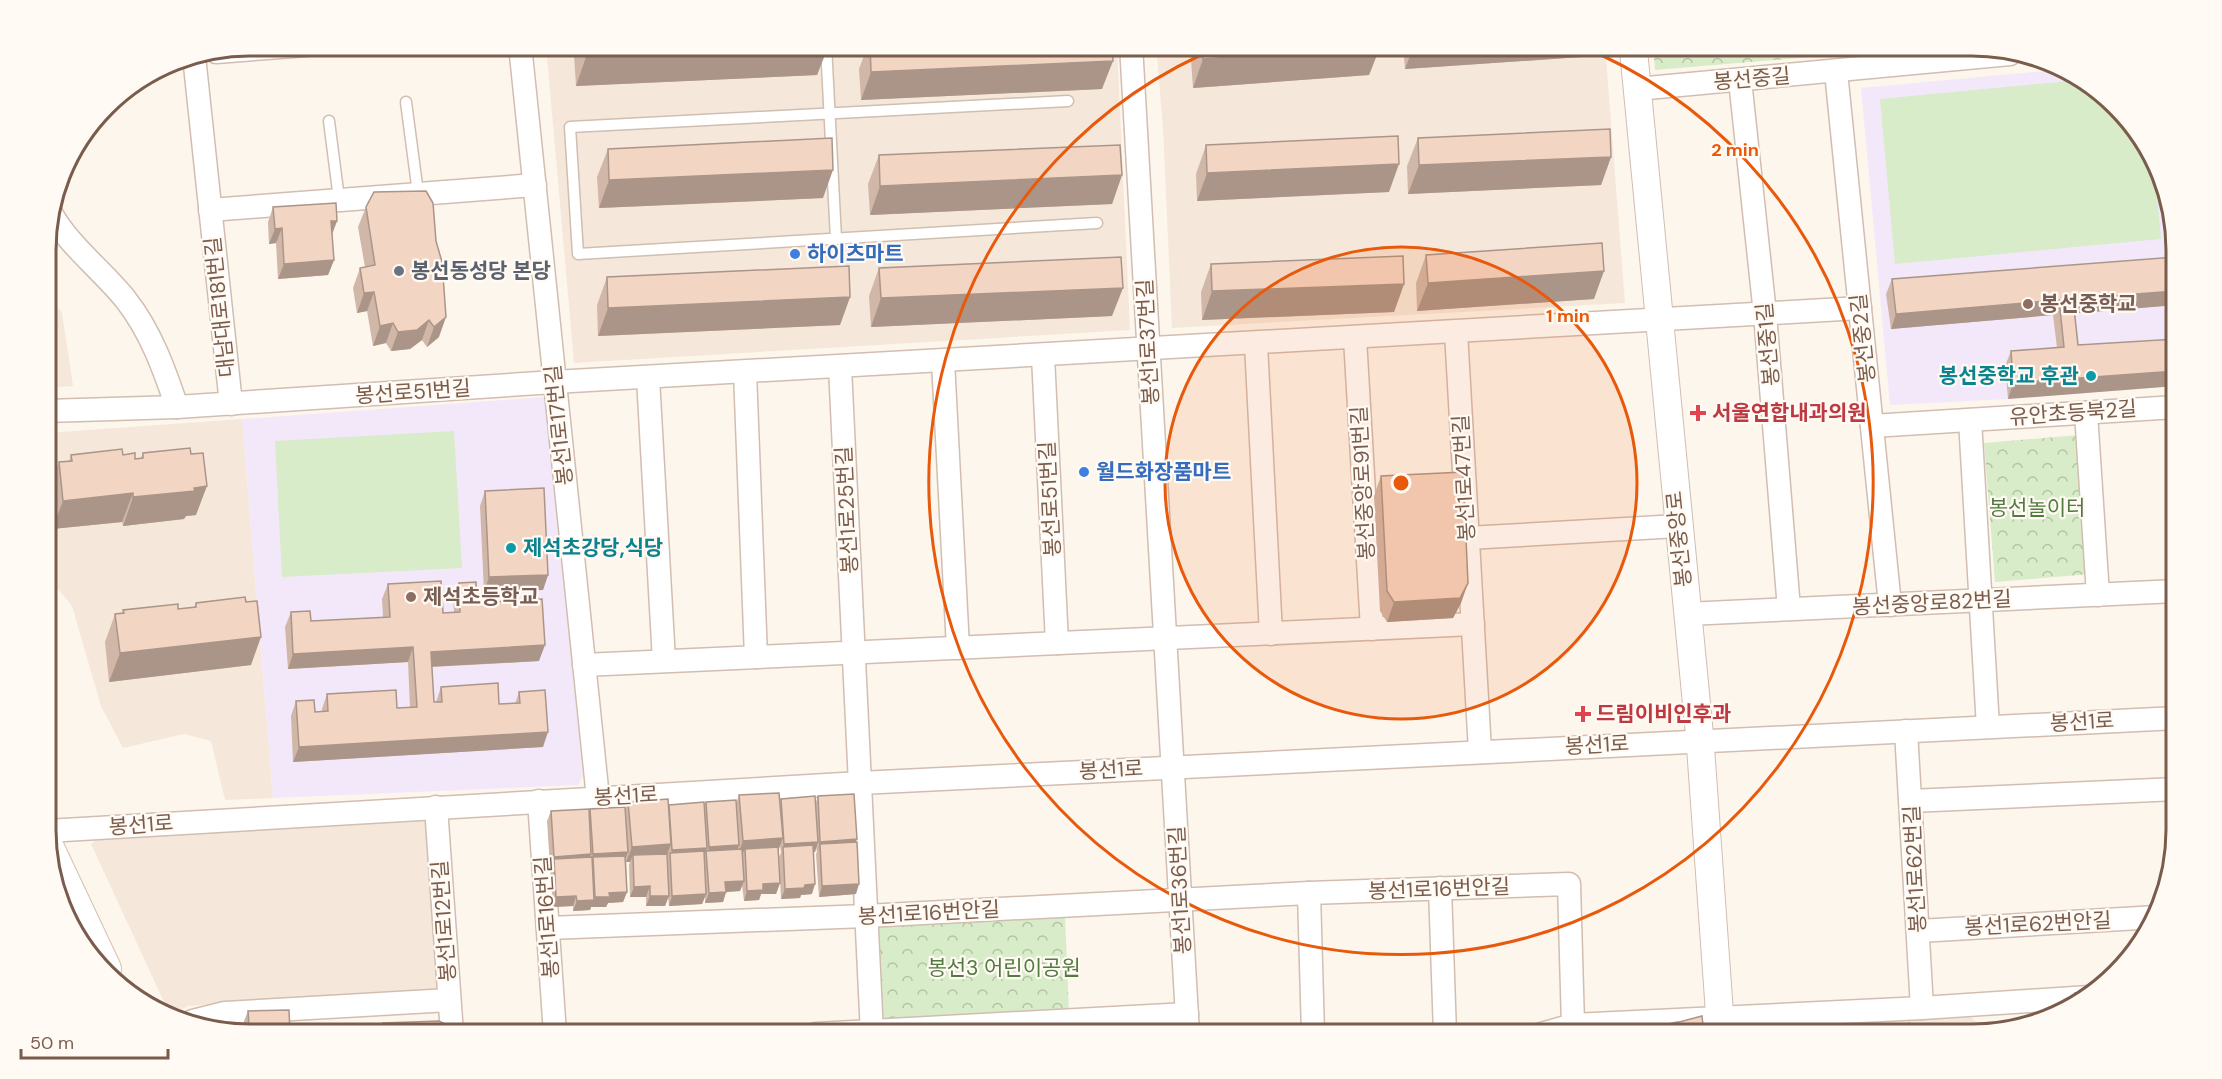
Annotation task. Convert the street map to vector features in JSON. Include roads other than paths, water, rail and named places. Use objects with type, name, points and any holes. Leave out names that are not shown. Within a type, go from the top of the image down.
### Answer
[{"type":"main road","points":[[61,876],[93,944]]},
{"type":"street","name":"봉선1로17번길","points":[[521,56],[598,798]]},
{"type":"street","name":"봉선1로37번길","points":[[1132,56],[1173,767]]},
{"type":"street","name":"봉선중앙로","points":[[1634,56],[1700,740],[1720,1023]]},
{"type":"street","name":"봉선중길","points":[[1637,89],[1988,56]]},
{"type":"street","name":"대남대로181번길","points":[[196,63],[231,404]]},
{"type":"street","name":"봉선중2길","points":[[1836,72],[1890,604]]},
{"type":"street","name":"봉선중1길","points":[[1740,80],[1766,314],[1789,609]]},
{"type":"street","points":[[418,193],[534,185]]},
{"type":"street","name":"대남대로181번길","points":[[210,210],[418,193]]},
{"type":"street","points":[[57,223],[139,317],[163,366],[177,407]]},
{"type":"street","points":[[1149,350],[1860,308]]},
{"type":"street","name":"봉선1로47번길","points":[[1456,332],[1480,751]]},
{"type":"street","name":"봉선중앙로91번길","points":[[1355,338],[1372,629]]},
{"type":"street","points":[[1256,344],[1271,634]]},
{"type":"street","name":"봉선로51번길","points":[[56,411],[177,407],[554,382],[1149,350]]},
{"type":"street","name":"봉선로51번길","points":[[1043,356],[1058,643]]},
{"type":"street","points":[[943,361],[958,648]]},
{"type":"street","name":"봉선1로25번길","points":[[840,367],[872,1024]]},
{"type":"street","points":[[745,372],[748,658]]},
{"type":"street","points":[[648,378],[664,662]]},
{"type":"street","name":"유안초등북2길","points":[[1872,426],[2166,408]]},
{"type":"street","points":[[2086,413],[2098,595]]},
{"type":"street","points":[[1970,420],[1988,727]]},
{"type":"street","points":[[1468,538],[1678,526]]},
{"type":"street","name":"봉선중앙로82번길","points":[[1687,614],[2166,592]]},
{"type":"street","points":[[584,665],[1473,624]]},
{"type":"street","name":"봉선1로","points":[[56,830],[860,783],[2166,719]]},
{"type":"street","name":"봉선1로62번길","points":[[1906,731],[1922,1008]]},
{"type":"street","name":"봉선1로36번길","points":[[1173,767],[1187,1023]]},
{"type":"street","points":[[1911,801],[2166,789]]},
{"type":"street","name":"봉선1로16번길","points":[[539,801],[554,1024]]},
{"type":"street","name":"봉선1로12번길","points":[[436,807],[451,1024]]},
{"type":"street","name":"봉선1로16번안길","points":[[548,928],[866,916],[1309,893],[1569,884],[1573,1023]]},
{"type":"street","points":[[1440,888],[1445,1023]]},
{"type":"street","points":[[1309,893],[1312,1023]]},
{"type":"street","name":"봉선1로62번안길","points":[[1919,931],[2145,918]]},
{"type":"street","points":[[1742,1023],[2069,998]]},
{"type":"street","points":[[229,1022],[449,1000]]},
{"type":"street","name":"봉선1로36번길","points":[[1006,1024],[1102,1024]]},
{"type":"lane","points":[[827,56],[836,239]]},
{"type":"lane","points":[[1068,101],[570,127],[578,254],[1097,223]]},
{"type":"lane","points":[[406,102],[418,193]]},
{"type":"lane","points":[[329,121],[339,199]]},
{"type":"place","name":"하이츠마트","points":[[795,254]]},
{"type":"place","name":"봉선동성당 본당","points":[[399,271]]},
{"type":"place","name":"봉선중학교","points":[[2028,304]]},
{"type":"place","name":"봉선중학교 후관","points":[[2091,376]]},
{"type":"place","name":"서울연합내과의원","points":[[1698,413]]},
{"type":"place","name":"월드화장품마트","points":[[1084,472]]},
{"type":"place","name":"제석초강당,식당","points":[[511,548]]},
{"type":"place","name":"제석초등학교","points":[[411,597]]},
{"type":"place","name":"드림이비인후과","points":[[1583,714]]},
{"type":"park label","name":"봉선놀이터","points":[[2037,508]]},
{"type":"park label","name":"봉선3 어린이공원","points":[[1004,968]]}]
